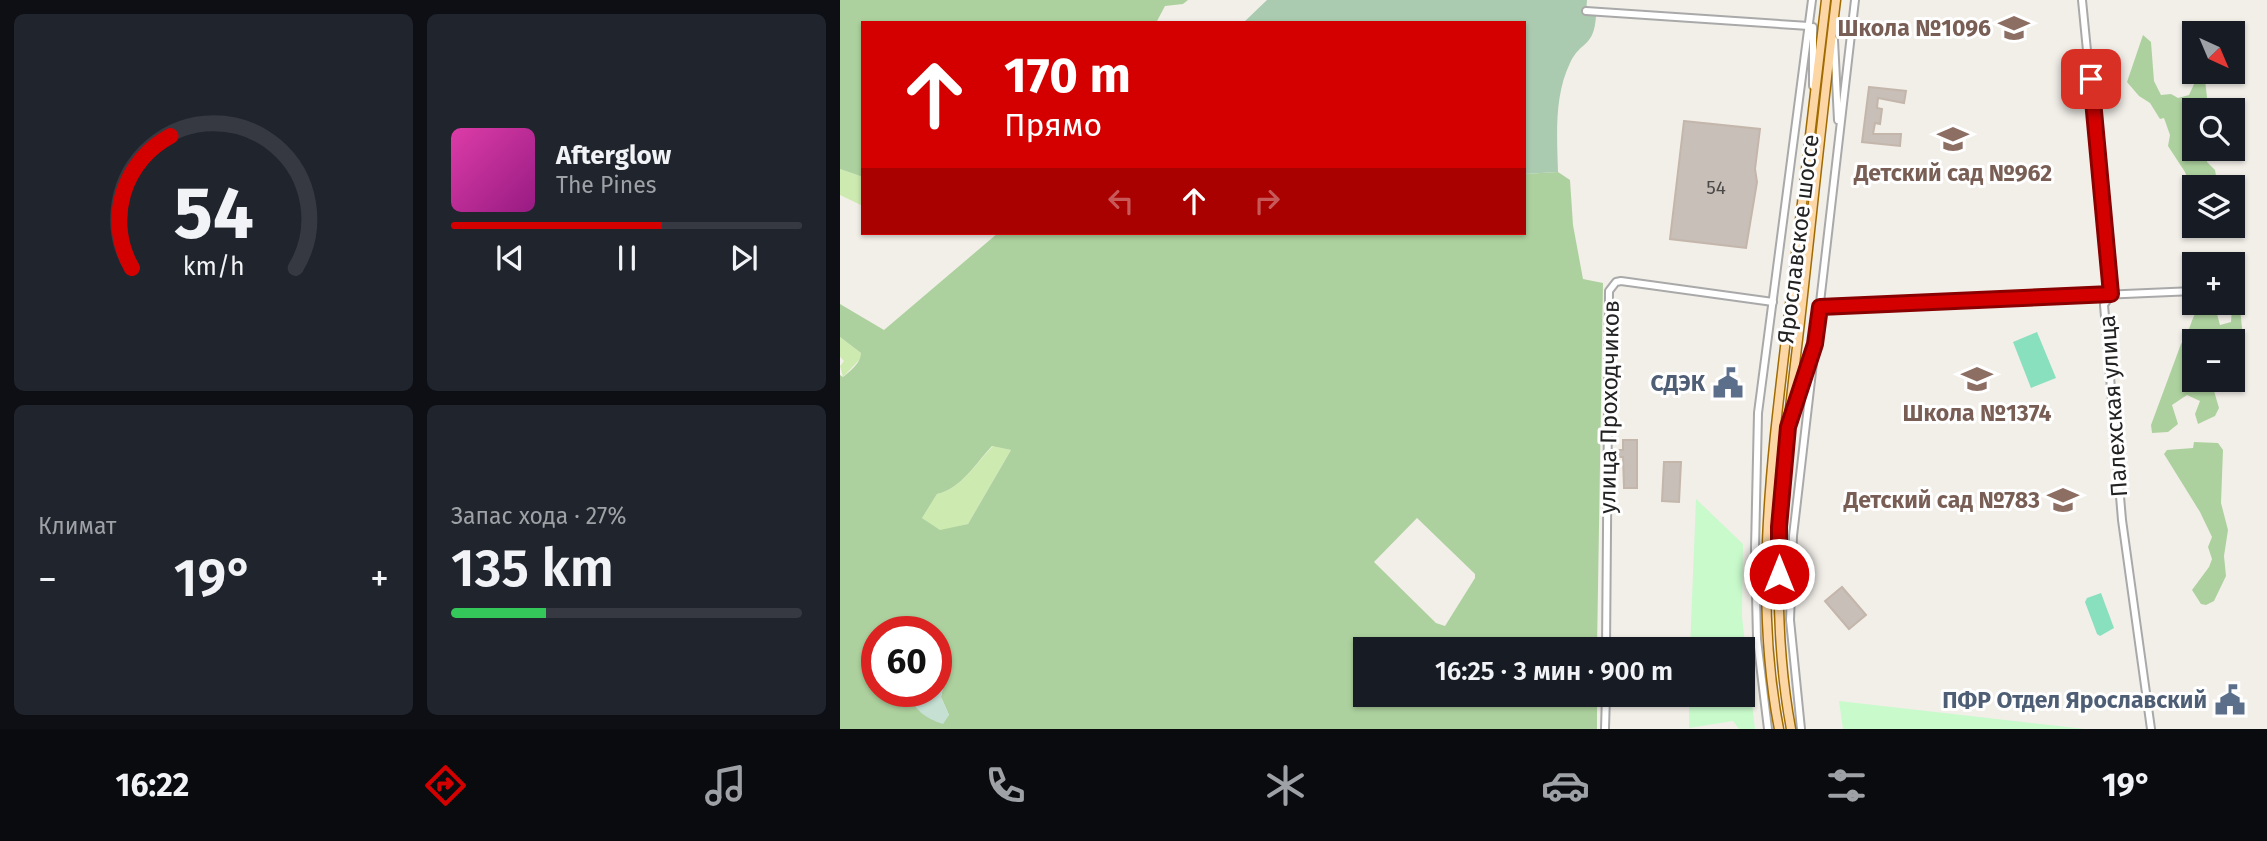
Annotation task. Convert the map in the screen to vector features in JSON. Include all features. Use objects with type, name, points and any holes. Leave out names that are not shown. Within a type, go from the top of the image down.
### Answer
[{"type":"main road","name":"Ярославское шоссе","points":[[1779,729],[1765,561],[1771,471],[1826,0]]},
{"type":"main road","name":"Ярославское шоссе","points":[[1791,729],[1780,621],[1778,550],[1788,427],[1836,0]]},
{"type":"street","points":[[1801,729],[1790,620],[1793,536],[1854,0]]},
{"type":"street","name":"Палехская улица","points":[[2082,0],[2111,294],[2104,305],[2113,430],[2122,520],[2151,729]]},
{"type":"street","points":[[1812,4],[1814,103]]},
{"type":"street","points":[[1768,729],[1757,639],[1755,549],[1758,413],[1812,4]]},
{"type":"street","points":[[1586,11],[1809,26]]},
{"type":"street","points":[[1834,26],[1839,136]]},
{"type":"street","name":"улица Проходчиков","points":[[1606,637],[1609,291],[1616,282],[1621,281],[1773,302]]},
{"type":"street","points":[[1820,307],[2182,291]]},
{"type":"street","points":[[1788,427],[1815,344]]},
{"type":"street","points":[[1605,729],[1606,707]]},
{"type":"green space","points":[[840,0],[1188,0],[1183,4],[1165,6],[1157,21],[861,21],[861,176],[840,169]]},
{"type":"green space","points":[[1267,0],[1587,0],[1586,14],[1596,16],[1593,34],[1574,56],[1561,89],[1558,172],[1526,174],[1526,21],[1245,21]]},
{"type":"green space","points":[[2143,35],[2151,42],[2154,81],[2161,95],[2171,94],[2178,98],[2189,95],[2194,84],[2205,84],[2207,98],[2182,98],[2182,161],[2207,161],[2216,175],[2186,175],[2168,146],[2170,135],[2164,118],[2160,119],[2150,103],[2139,96],[2127,82]]},
{"type":"green space","points":[[840,169],[861,176],[861,205],[840,195]]},
{"type":"green space","points":[[1558,172],[1570,180],[1573,225],[1583,279],[1603,283],[1597,637],[1353,637],[1353,707],[1597,707],[1597,729],[840,729],[840,375],[843,377],[855,366],[861,353],[840,337],[840,304],[884,330],[996,235],[1526,235],[1526,174]],"holes":[[[992,446],[1011,450],[968,524],[940,530],[922,518],[937,494],[961,481]],[[1417,518],[1475,574],[1445,626],[1436,623],[1374,562]]]},
{"type":"green space","points":[[2194,315],[2217,315],[2220,325],[2231,322],[2231,315],[2241,315],[2242,329],[2189,329]]},
{"type":"green space","points":[[2037,332],[2056,378],[2031,388],[2013,342]]},
{"type":"green space","points":[[840,337],[861,353],[861,358],[843,377],[840,366],[844,361],[840,357]]},
{"type":"green space","points":[[2181,344],[2182,392],[2214,392],[2219,408],[2215,416],[2198,424],[2195,414],[2200,401],[2187,395],[2172,405],[2178,424],[2168,432],[2152,433],[2151,425]]},
{"type":"green space","points":[[2194,442],[2218,443],[2223,450],[2221,503],[2228,530],[2224,556],[2226,576],[2214,601],[2206,605],[2201,604],[2192,590],[2209,567],[2212,559],[2208,547],[2212,537],[2200,512],[2164,454],[2167,450],[2193,448]]},
{"type":"green space","points":[[993,446],[1011,450],[968,524],[940,531],[922,518],[937,494],[961,481]]},
{"type":"green space","points":[[1696,499],[1743,544],[1744,637],[1690,637]]},
{"type":"green space","points":[[2101,593],[2114,628],[2100,636],[2085,602],[2087,598]]},
{"type":"green space","points":[[1839,701],[2085,729],[1843,729]]},
{"type":"green space","points":[[917,707],[945,707],[949,715],[943,724]]},
{"type":"green space","points":[[1689,707],[1752,707],[1755,729],[1739,729],[1733,721],[1689,728]]},
{"type":"building","points":[[1869,87],[1906,91],[1904,103],[1878,98],[1877,108],[1882,109],[1880,124],[1875,123],[1873,134],[1901,134],[1900,146],[1862,142]]},
{"type":"building","points":[[1684,121],[1760,129],[1755,169],[1757,182],[1746,248],[1670,239]]},
{"type":"building","points":[[1623,440],[1637,440],[1637,488],[1624,488],[1623,457],[1618,457],[1617,450],[1623,450]]},
{"type":"building","points":[[1664,462],[1681,462],[1679,502],[1662,501]]},
{"type":"building","points":[[1842,587],[1866,615],[1849,629],[1825,601]]},
{"type":"place","name":"Школа №1096","points":[[2014,28]]},
{"type":"place","name":"Детский сад №962","points":[[1953,139]]},
{"type":"place","name":"Школа №1374","points":[[1977,379]]},
{"type":"place","name":"СДЭК","points":[[1728,383]]},
{"type":"place","name":"Детский сад №783","points":[[2063,500]]},
{"type":"place","name":"ПФР Отдел Ярославский","points":[[2230,700]]},
{"type":"route","points":[[1779,574],[1779,527],[1788,427],[1815,344],[1820,307],[2111,294],[2091,79]]}]
